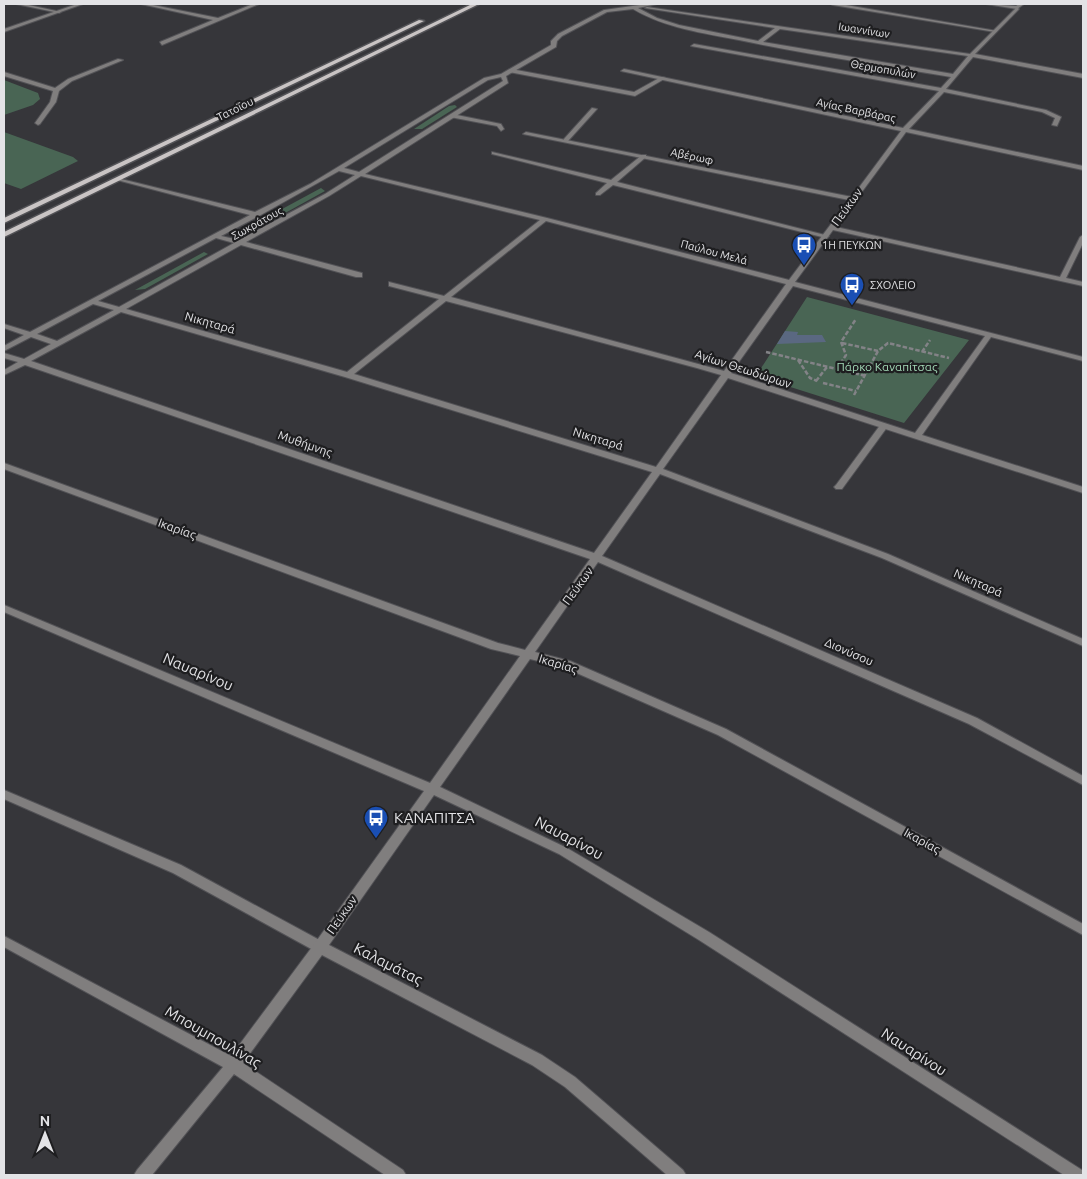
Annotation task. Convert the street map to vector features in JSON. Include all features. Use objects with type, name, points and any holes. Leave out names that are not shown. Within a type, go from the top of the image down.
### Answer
[{"type":"main road","name":"Τατοΐου","points":[[4,221],[458,4]]},
{"type":"main road","name":"Τατοΐου","points":[[4,235],[476,4]]},
{"type":"street","points":[[18,4],[59,12]]},
{"type":"street","points":[[4,32],[81,4]]},
{"type":"street","points":[[143,4],[218,20]]},
{"type":"street","points":[[162,43],[257,4]]},
{"type":"street","name":"Σωκράτους","points":[[4,349],[257,215],[339,169],[449,100],[486,79],[503,75],[554,46],[554,41],[560,35],[606,11],[655,4]]},
{"type":"street","points":[[833,4],[995,31]]},
{"type":"street","points":[[988,4],[1019,6]]},
{"type":"street","name":"Ιωαννίνων","points":[[641,6],[971,56],[1083,76]]},
{"type":"street","name":"Πεύκων","points":[[142,1175],[233,1065],[320,947],[598,558],[790,284],[904,131],[1019,6]]},
{"type":"street","name":"Θερμοπυλών","points":[[634,7],[657,20],[673,25],[759,43],[954,76]]},
{"type":"street","points":[[759,43],[779,27]]},
{"type":"street","name":"Θερμοπυλών","points":[[694,46],[943,90],[1044,111],[1058,117],[1055,125]]},
{"type":"street","points":[[38,124],[53,102],[56,90],[70,80],[120,60]]},
{"type":"street","points":[[510,71],[635,94],[663,78]]},
{"type":"street","name":"Αγίας Βαρβάρας","points":[[624,71],[1083,168]]},
{"type":"street","points":[[4,74],[56,90]]},
{"type":"street","name":"Σωκράτους","points":[[4,373],[327,195],[506,82],[503,75]]},
{"type":"street","points":[[449,100],[471,104]]},
{"type":"street","points":[[566,140],[594,109]]},
{"type":"street","points":[[452,116],[499,125],[501,129]]},
{"type":"street","points":[[398,132],[419,137]]},
{"type":"street","name":"Αβέρωφ","points":[[526,134],[566,140],[854,199]]},
{"type":"street","points":[[494,153],[826,236]]},
{"type":"street","points":[[598,194],[644,156]]},
{"type":"street","name":"Παύλου Μελά","points":[[339,169],[545,219],[1083,359]]},
{"type":"street","points":[[119,178],[257,215]]},
{"type":"street","points":[[348,375],[447,299],[545,219]]},
{"type":"street","points":[[832,228],[1083,284]]},
{"type":"street","points":[[215,236],[360,275]]},
{"type":"street","points":[[1062,279],[1083,237]]},
{"type":"street","name":"Αγίων Θεωδώρων","points":[[392,284],[700,366],[1083,490]]},
{"type":"street","name":"Νικηταρά","points":[[92,301],[348,375],[659,471],[885,556],[1083,643]]},
{"type":"street","points":[[4,326],[57,343]]},
{"type":"street","points":[[917,436],[989,335]]},
{"type":"street","name":"Μυθήμνης","points":[[4,355],[598,558]]},
{"type":"street","points":[[838,488],[884,426]]},
{"type":"street","name":"Ικαρίας","points":[[4,466],[495,646],[566,664],[722,732],[1083,930]]},
{"type":"street","name":"Διονύσου","points":[[598,558],[972,721],[1083,781]]},
{"type":"street","name":"Ναυαρίνου","points":[[6,612],[432,789],[563,851],[704,936],[1077,1175]]},
{"type":"street","name":"Καλαμάτας","points":[[4,794],[177,869],[320,947],[537,1060],[570,1082],[678,1175]]},
{"type":"street","name":"Μπουμπουλίνας","points":[[4,941],[233,1065],[398,1175]]},
{"type":"path","points":[[841,342],[866,304]]},
{"type":"path","points":[[841,342],[878,350]]},
{"type":"path","points":[[838,369],[846,355],[841,342]]},
{"type":"path","points":[[843,413],[866,376],[878,350],[888,343],[969,363]]},
{"type":"path","points":[[746,347],[866,376]]},
{"type":"path","points":[[797,360],[810,378],[856,391]]},
{"type":"green space","points":[[4,80],[38,93],[40,99],[33,105],[4,115]]},
{"type":"green space","points":[[455,105],[457,107],[422,129],[414,129],[449,106]]},
{"type":"green space","points":[[4,132],[73,157],[78,161],[21,189],[4,183]]},
{"type":"green space","points":[[321,188],[325,191],[258,228],[249,227]]},
{"type":"green space","points":[[204,252],[208,254],[145,289],[135,290]]},
{"type":"green space","name":"Πάρκο Καναπίτσας","points":[[807,297],[969,340],[904,423],[756,376]]},
{"type":"water","points":[[785,331],[798,332],[797,335],[822,335],[826,342],[777,344]]},
{"type":"place","name":"1Η ΠΕΥΚΩΝ","points":[[804,266]]},
{"type":"place","name":"ΣΧΟΛΕΙΟ","points":[[852,306]]},
{"type":"place","name":"ΚΑΝΑΠΙΤΣΑ","points":[[376,839]]}]
